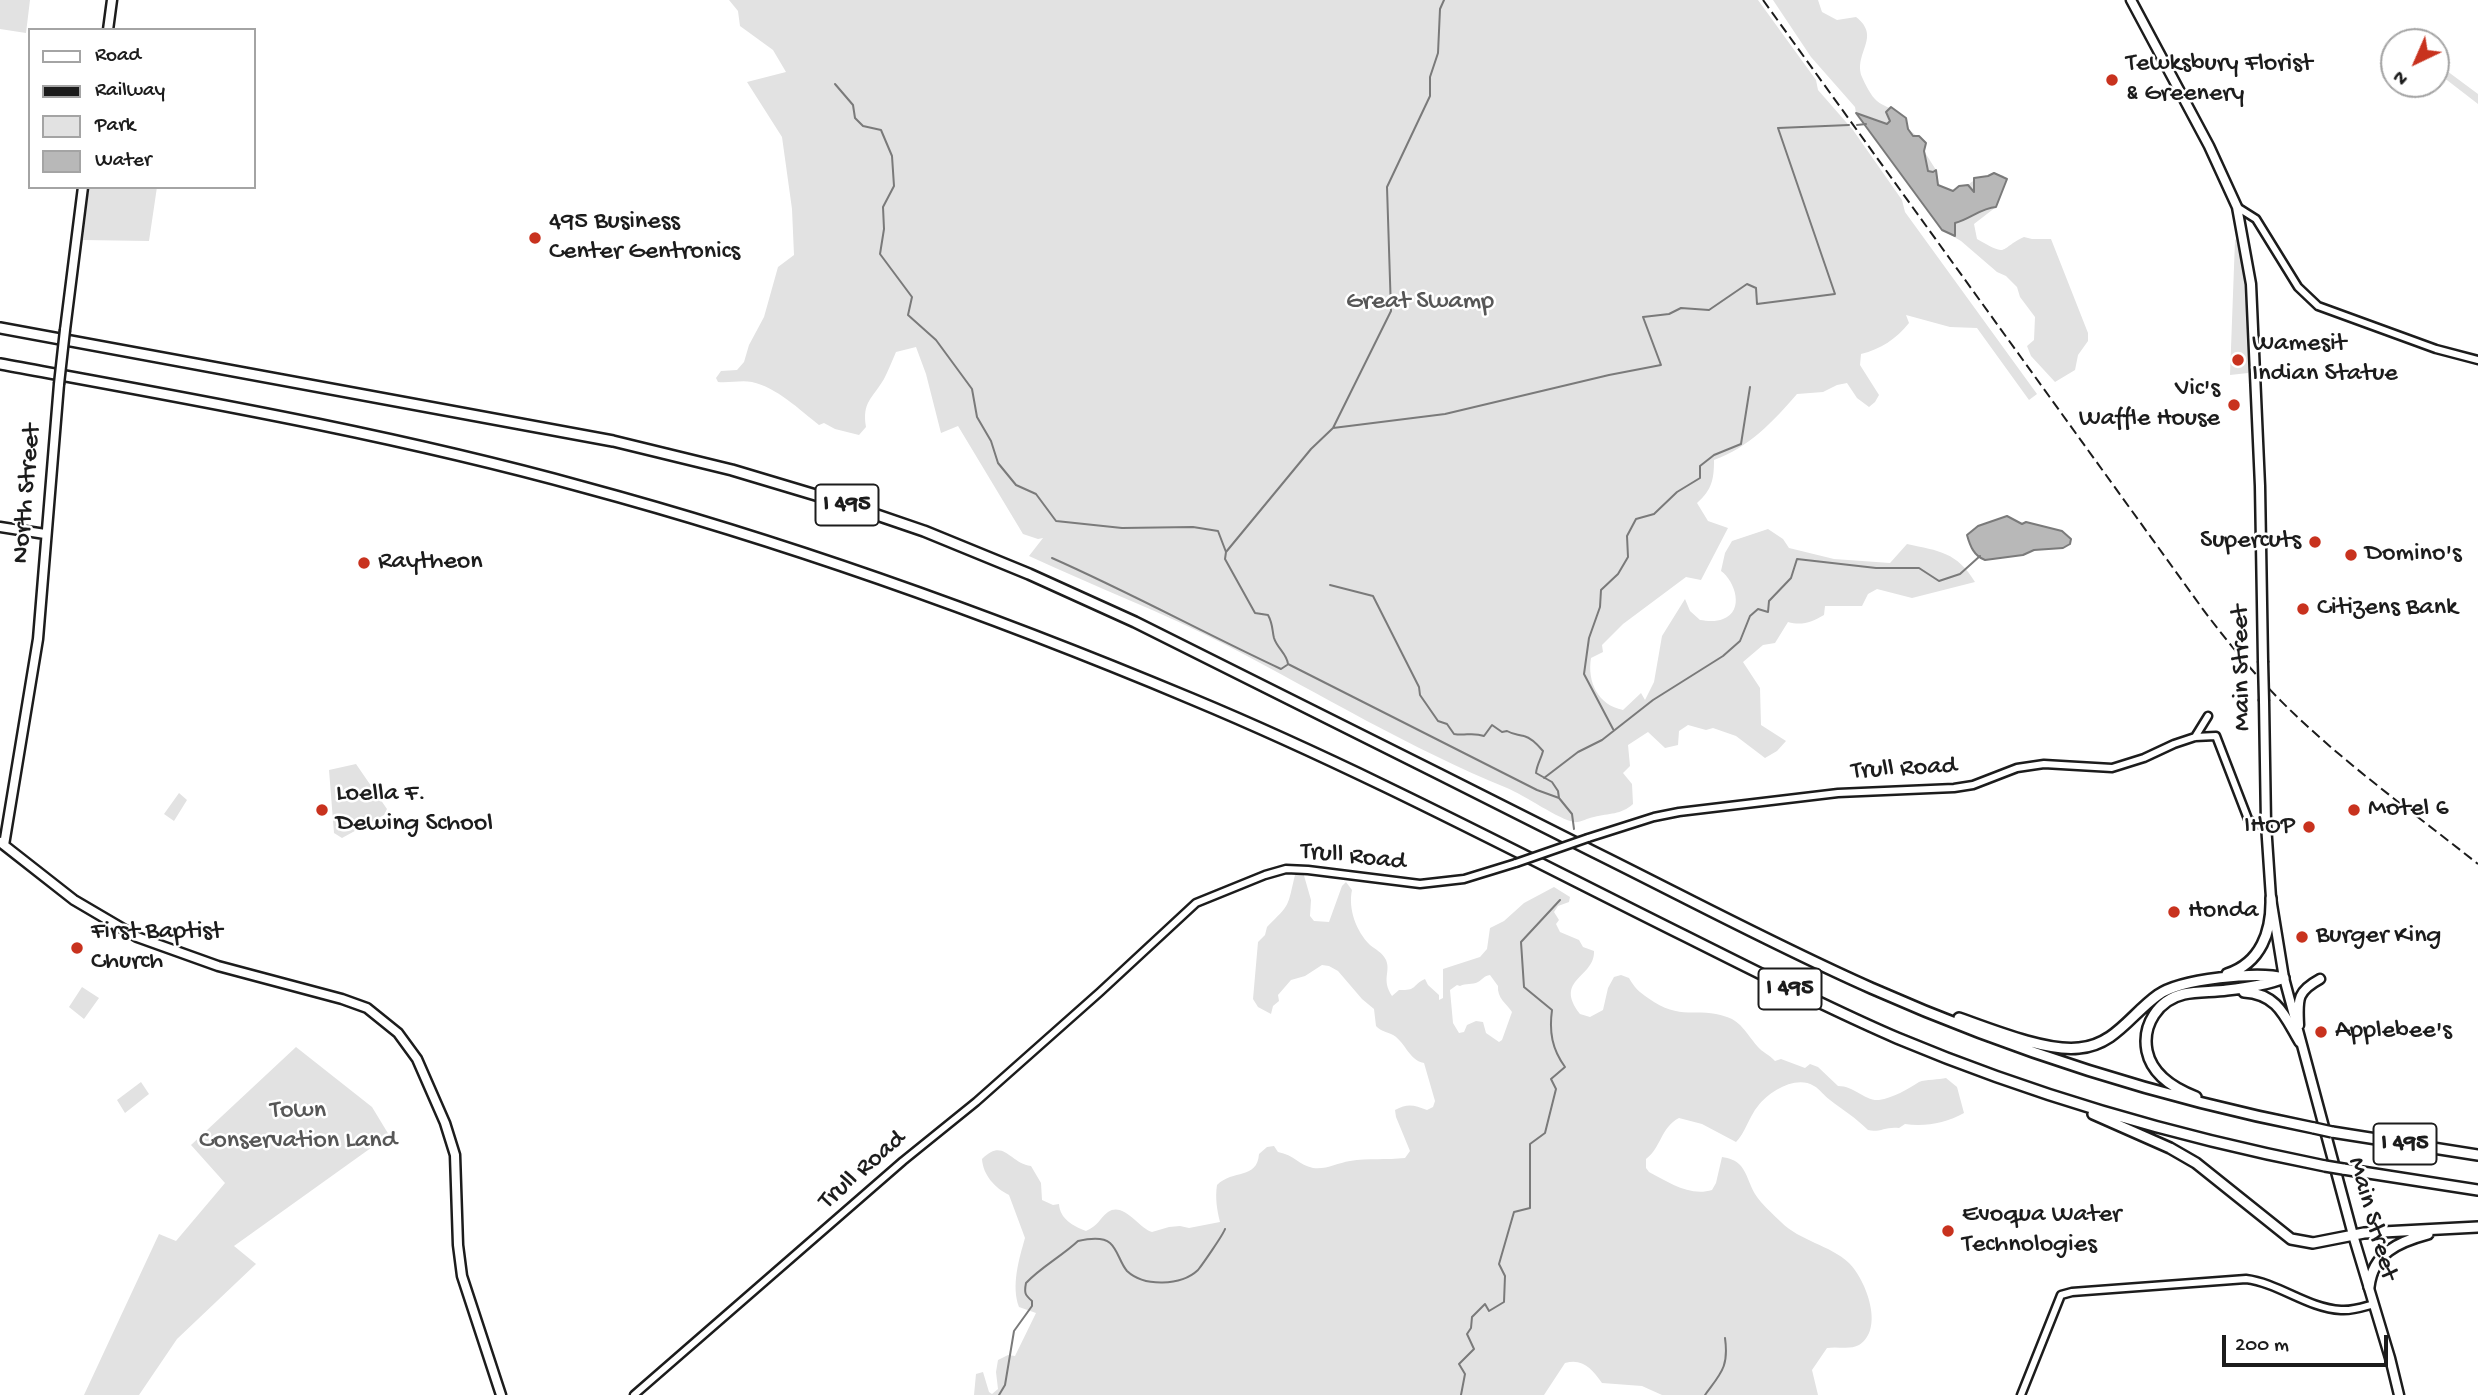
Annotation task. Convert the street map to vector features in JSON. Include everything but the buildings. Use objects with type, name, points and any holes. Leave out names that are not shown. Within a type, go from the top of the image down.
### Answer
[{"type":"highway","name":"I 495","points":[[0,328],[613,441],[767,480],[876,514],[1029,573],[1135,622],[1869,988],[1982,1034],[2141,1087],[2232,1111],[2332,1132],[2478,1155]]},
{"type":"highway","name":"I 495","points":[[0,364],[290,417],[472,458],[698,520],[939,599],[1194,699],[1264,730],[1436,812],[1818,1002],[1923,1048],[2029,1088],[2176,1133],[2382,1177],[2478,1190]]},
{"type":"highway","points":[[1869,988],[1996,1031],[2053,1046],[2073,1049],[2098,1044],[2115,1035],[2151,1000],[2168,989],[2212,979],[2244,967],[2257,955],[2268,928],[2272,898]]},
{"type":"highway","points":[[2212,979],[2262,975],[2284,978]]},
{"type":"highway","points":[[2232,1111],[2167,1082],[2152,1064],[2146,1044],[2151,1019],[2166,1002],[2184,994],[2265,985],[2284,978]]},
{"type":"highway","points":[[2225,990],[2266,996],[2280,1009],[2300,1042]]},
{"type":"highway","points":[[2029,1088],[2170,1148],[2219,1180],[2291,1239],[2313,1243],[2353,1235],[2478,1227]]},
{"type":"highway","points":[[2369,1287],[2374,1268],[2388,1250],[2404,1241],[2451,1229]]},
{"type":"main road","points":[[108,28],[112,0]]},
{"type":"main road","name":"Main Street","points":[[2131,0],[2209,146],[2237,207],[2251,284],[2260,497],[2266,824],[2272,898],[2284,978],[2300,1042],[2399,1395]]},
{"type":"main road","name":"North Street","points":[[2,843],[38,639],[59,384],[83,189]]},
{"type":"main road","points":[[0,527],[45,534]]},
{"type":"main road","points":[[2,843],[74,900],[137,937],[184,956],[367,1008],[398,1033],[417,1059],[445,1123],[455,1155],[458,1245],[462,1276],[501,1395]]},
{"type":"main road","points":[[2300,1042],[2300,996],[2307,987],[2320,979]]},
{"type":"street","points":[[2237,207],[2256,219],[2294,281],[2318,306],[2478,360]]},
{"type":"street","points":[[2195,737],[2208,716]]},
{"type":"street","name":"Trull Road","points":[[634,1395],[903,1161],[976,1102],[1196,903],[1265,875],[1286,870],[1308,870],[1420,884],[1464,879],[1654,817],[1838,793],[1954,788],[1973,785],[2017,768],[2044,764],[2112,768],[2195,737],[2216,736],[2248,819],[2254,824],[2266,824]]},
{"type":"street","points":[[2021,1395],[2061,1295],[2246,1279],[2260,1281],[2325,1307],[2348,1310],[2374,1304]]},
{"type":"green space","points":[[0,0],[30,0],[26,33],[0,29]]},
{"type":"green space","name":"Great Swamp","points":[[729,0],[1758,0],[1816,80],[1818,90],[1853,130],[1902,200],[1905,212],[2037,394],[2029,400],[1977,328],[1950,327],[1906,315],[1909,323],[1899,334],[1888,343],[1861,354],[1860,365],[1879,395],[1869,407],[1857,398],[1847,383],[1823,392],[1797,394],[1760,433],[1714,460],[1711,484],[1697,503],[1708,521],[1728,528],[1701,580],[1686,577],[1623,624],[1602,645],[1603,652],[1591,658],[1593,684],[1601,698],[1623,710],[1641,693],[1645,700],[1654,682],[1662,636],[1685,599],[1690,611],[1700,620],[1717,621],[1730,615],[1734,610],[1736,596],[1734,588],[1721,571],[1725,553],[1732,541],[1768,529],[1783,539],[1789,548],[1834,559],[1890,563],[1907,544],[1929,549],[1946,554],[1961,564],[1975,582],[1912,598],[1877,589],[1868,594],[1862,606],[1825,606],[1824,615],[1815,620],[1788,622],[1775,643],[1763,645],[1743,662],[1760,688],[1761,725],[1786,741],[1777,751],[1765,758],[1736,736],[1713,728],[1706,730],[1688,725],[1679,731],[1678,745],[1665,748],[1648,732],[1628,745],[1630,766],[1623,773],[1632,784],[1633,804],[1619,812],[1579,822],[1560,817],[1514,791],[1401,739],[1203,634],[1029,556],[1043,538],[1023,534],[958,426],[941,433],[916,347],[896,352],[884,379],[867,406],[866,427],[859,435],[835,429],[824,423],[819,425],[787,400],[761,385],[748,381],[718,382],[716,378],[721,371],[737,370],[744,362],[749,345],[764,317],[778,267],[794,255],[792,209],[782,137],[747,82],[786,72],[773,50],[740,26],[738,11]]},
{"type":"green space","points":[[1773,0],[1818,0],[1822,12],[1837,20],[1856,17],[1863,24],[1867,38],[1860,68],[1863,80],[1875,99],[1900,113],[1908,129],[1926,143],[1924,151],[1936,170],[1938,185],[1953,191],[1959,186],[1968,185],[1994,173],[2004,176],[1996,207],[1974,224],[1977,239],[2003,250],[2024,237],[2051,239],[2088,333],[2088,341],[2078,355],[2075,370],[2055,382],[2031,356],[2027,346],[2034,340],[2035,317],[2020,297],[2017,287],[1961,241],[1942,230],[1856,113],[1855,107],[1811,57]]},
{"type":"green space","points":[[2450,73],[2478,94],[2478,104],[2450,82]]},
{"type":"green space","points":[[89,189],[157,189],[149,241],[83,240]]},
{"type":"green space","points":[[2237,239],[2246,284],[2250,369],[2248,373],[2230,375],[2235,240]]},
{"type":"green space","points":[[356,764],[387,809],[384,815],[342,838],[334,833],[329,770]]},
{"type":"green space","points":[[179,793],[187,800],[174,821],[164,814]]},
{"type":"green space","points":[[1303,872],[1311,900],[1310,916],[1314,921],[1329,922],[1342,886],[1346,882],[1352,890],[1351,905],[1357,926],[1370,945],[1386,960],[1387,985],[1392,996],[1399,990],[1412,989],[1425,979],[1439,995],[1439,1000],[1443,998],[1443,969],[1480,957],[1487,949],[1490,928],[1504,921],[1524,903],[1554,887],[1570,897],[1569,902],[1558,906],[1554,912],[1559,920],[1556,924],[1560,932],[1579,940],[1583,947],[1594,951],[1593,960],[1577,979],[1571,993],[1580,1014],[1590,1017],[1603,1010],[1608,988],[1614,977],[1621,975],[1629,978],[1645,996],[1670,1010],[1716,1014],[1732,1019],[1775,1061],[1781,1059],[1805,1068],[1810,1064],[1818,1067],[1838,1086],[1849,1088],[1874,1100],[1890,1097],[1925,1080],[1946,1078],[1957,1087],[1964,1113],[1935,1123],[1905,1124],[1899,1128],[1872,1131],[1814,1086],[1799,1082],[1776,1090],[1763,1100],[1736,1142],[1702,1124],[1679,1118],[1668,1127],[1646,1159],[1649,1172],[1696,1192],[1712,1190],[1722,1157],[1735,1161],[1743,1169],[1758,1198],[1781,1222],[1797,1234],[1841,1257],[1855,1271],[1870,1304],[1871,1328],[1867,1338],[1859,1345],[1827,1348],[1812,1370],[1818,1395],[1662,1395],[1642,1386],[1602,1383],[1595,1373],[1582,1363],[1571,1362],[1565,1363],[1544,1395],[974,1395],[976,1374],[983,1372],[989,1392],[992,1394],[998,1389],[998,1360],[1008,1355],[1015,1356],[1036,1313],[1019,1307],[1016,1281],[1025,1238],[1009,1195],[987,1176],[982,1159],[990,1153],[1001,1151],[1031,1166],[1041,1183],[1042,1200],[1053,1205],[1059,1204],[1065,1218],[1076,1227],[1086,1231],[1108,1212],[1119,1210],[1152,1232],[1169,1227],[1189,1228],[1220,1222],[1217,1185],[1254,1168],[1259,1154],[1267,1147],[1274,1146],[1278,1152],[1308,1167],[1318,1168],[1357,1160],[1405,1158],[1410,1151],[1395,1110],[1407,1106],[1427,1110],[1433,1107],[1435,1101],[1424,1063],[1414,1058],[1396,1037],[1376,1026],[1374,1009],[1338,971],[1322,965],[1305,976],[1291,980],[1278,995],[1279,1001],[1273,1006],[1271,1014],[1258,1007],[1253,999],[1258,942],[1287,904],[1295,875]],"holes":[[[1490,975],[1498,986],[1500,997],[1512,1012],[1502,1040],[1499,1042],[1486,1033],[1483,1022],[1476,1021],[1467,1025],[1464,1032],[1459,1033],[1453,1023],[1450,990],[1457,985],[1476,983]]]},
{"type":"green space","points":[[82,987],[99,998],[84,1019],[69,1007]]},
{"type":"green space","name":"Town Conservation Land","points":[[296,1047],[372,1107],[389,1135],[234,1246],[256,1264],[177,1339],[139,1395],[84,1395],[159,1234],[176,1241],[225,1183],[191,1145]]},
{"type":"green space","points":[[141,1082],[149,1094],[125,1113],[117,1100]]},
{"type":"water","points":[[1891,107],[1906,118],[1908,129],[1913,136],[1919,136],[1926,143],[1924,151],[1928,171],[1936,170],[1938,185],[1953,191],[1959,186],[1968,185],[1974,192],[1974,178],[1994,173],[2007,179],[1996,207],[1985,209],[1955,223],[1955,236],[1942,230],[1856,113],[1887,124],[1890,121],[1886,112]]},
{"type":"water","points":[[2007,516],[2022,524],[2026,522],[2062,531],[2071,539],[2070,544],[2063,548],[2034,550],[2023,555],[1985,560],[1978,556],[1967,535],[1978,526]]},
{"type":"waterway","points":[[1226,552],[1311,449],[1333,428],[1391,311],[1387,187],[1430,96],[1430,77],[1438,53],[1440,9],[1444,0]]},
{"type":"waterway","points":[[835,84],[853,105],[855,118],[863,126],[881,130],[892,156],[894,186],[883,207],[884,229],[880,254],[912,297],[908,315],[936,340],[972,389],[977,417],[991,441],[998,463],[1016,485],[1036,494],[1056,521],[1122,528],[1193,527],[1218,531],[1226,552],[1225,559],[1255,613],[1268,615],[1275,642],[1288,664],[1537,790],[1559,798]]},
{"type":"waterway","points":[[1857,125],[1866,124]]},
{"type":"waterway","points":[[1333,428],[1445,414],[1661,365],[1643,317],[1669,314],[1681,308],[1709,310],[1747,284],[1756,288],[1757,304],[1835,294],[1778,128],[1849,125]]},
{"type":"waterway","points":[[1613,729],[1584,674],[1589,638],[1600,607],[1601,590],[1618,574],[1628,557],[1627,536],[1636,519],[1654,514],[1677,492],[1700,478],[1700,466],[1714,455],[1741,444],[1750,387]]},
{"type":"waterway","points":[[1544,778],[1578,752],[1602,740],[1653,700],[1723,656],[1740,641],[1750,616],[1758,609],[1768,612],[1769,601],[1791,578],[1797,559],[1876,568],[1919,568],[1939,581],[1960,574],[1980,556]]},
{"type":"waterway","points":[[1052,558],[1281,669],[1287,665]]},
{"type":"waterway","points":[[1330,585],[1373,596],[1419,687],[1420,695],[1438,721],[1447,724],[1454,734],[1484,736],[1492,725],[1502,732],[1527,737],[1537,744],[1543,751],[1536,773],[1552,782],[1559,798],[1572,814],[1574,829]]},
{"type":"waterway","points":[[1461,1395],[1465,1374],[1459,1364],[1474,1349],[1467,1334],[1471,1328],[1472,1317],[1485,1304],[1489,1311],[1504,1302],[1505,1276],[1499,1264],[1514,1212],[1530,1208],[1530,1144],[1545,1133],[1556,1089],[1551,1079],[1565,1067],[1552,1040],[1552,1010],[1524,987],[1521,942],[1560,900]]},
{"type":"waterway","points":[[999,1395],[1005,1385],[1014,1331],[1032,1306],[1032,1301],[1026,1294],[1026,1283],[1078,1241],[1107,1241],[1115,1249],[1127,1271],[1134,1276],[1152,1282],[1173,1282],[1198,1270],[1225,1229]]},
{"type":"waterway","points":[[1705,1395],[1725,1363],[1725,1338]]},
{"type":"railway","points":[[1763,0],[2238,654],[2277,697],[2325,742],[2478,864]]},
{"type":"place","name":"Tewksbury Florist & Greenery","points":[[2112,80]]},
{"type":"place","name":"495 Business Center Gentronics","points":[[535,238]]},
{"type":"place","name":"Wamesit Indian Statue","points":[[2238,360]]},
{"type":"place","name":"Vic's Waffle House","points":[[2234,405]]},
{"type":"place","name":"Supercuts","points":[[2315,542]]},
{"type":"place","name":"Domino's","points":[[2351,555]]},
{"type":"place","name":"Raytheon","points":[[364,563]]},
{"type":"place","name":"Citizens Bank","points":[[2303,609]]},
{"type":"place","name":"Loella F. Dewing School","points":[[322,810]]},
{"type":"place","name":"Motel 6","points":[[2354,810]]},
{"type":"place","name":"IHOP","points":[[2309,827]]},
{"type":"place","name":"Honda","points":[[2174,912]]},
{"type":"place","name":"Burger King","points":[[2302,937]]},
{"type":"place","name":"First Baptist Church","points":[[77,948]]},
{"type":"place","name":"Applebee's","points":[[2321,1032]]},
{"type":"place","name":"Evoqua Water Technologies","points":[[1948,1231]]}]
